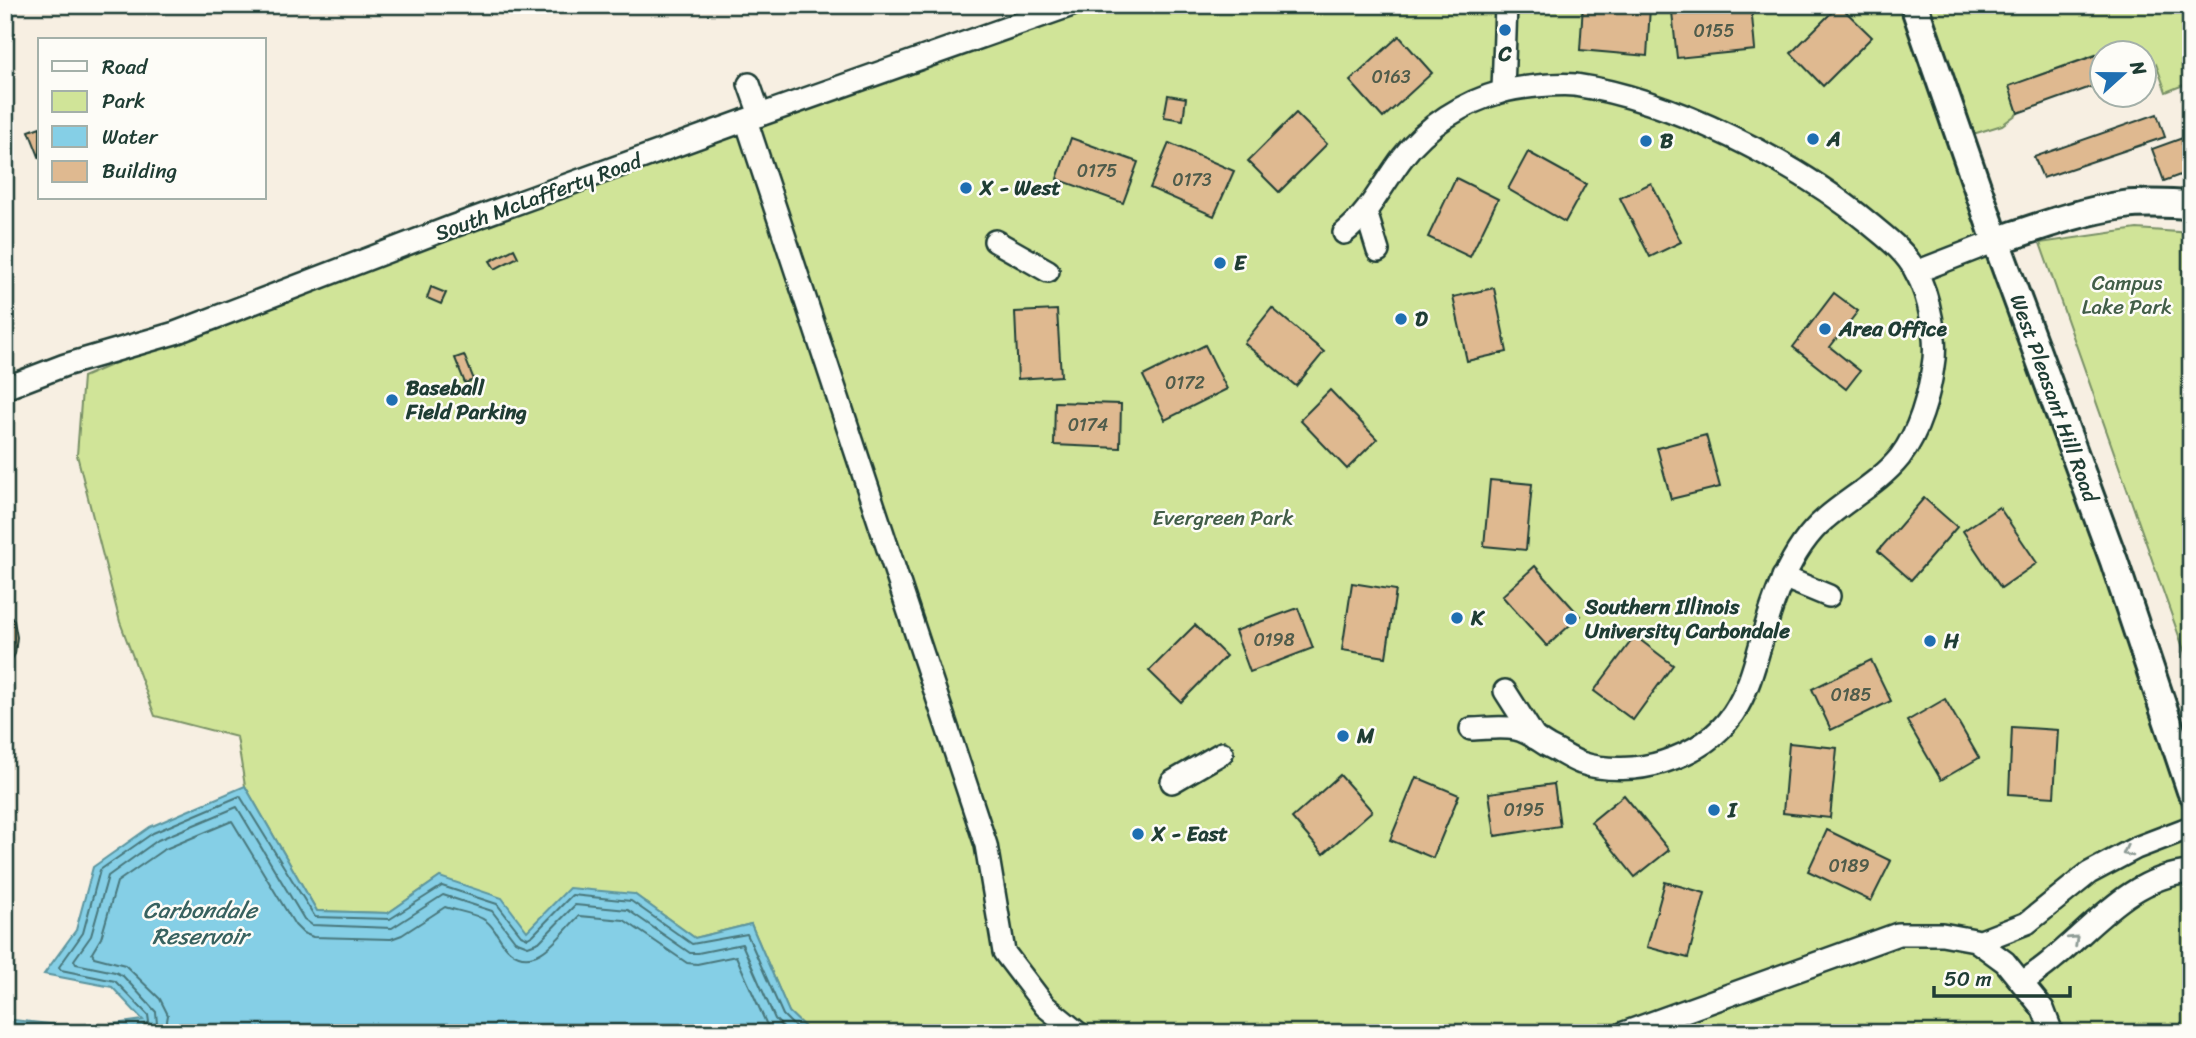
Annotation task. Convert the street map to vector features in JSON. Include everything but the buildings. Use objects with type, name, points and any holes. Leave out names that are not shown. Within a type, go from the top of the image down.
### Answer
[{"type":"street","name":"South McLafferty Road","points":[[5,388],[65,365],[175,333],[452,227],[1072,5]]},
{"type":"street","points":[[1503,91],[1506,5]]},
{"type":"street","name":"West Pleasant Hill Road","points":[[1914,5],[1996,241],[2113,561],[2191,791]]},
{"type":"street","points":[[749,83],[753,118],[986,845],[1004,951],[1045,1006],[1078,1033]]},
{"type":"street","points":[[1344,233],[1366,212],[1405,154],[1432,128],[1463,108],[1503,91],[1571,85],[1610,92],[1656,105],[1731,137],[1813,182],[1851,207],[1900,249],[1916,272],[1929,312],[1934,355],[1928,390],[1914,433],[1900,457],[1823,521],[1802,544],[1783,577],[1772,604],[1758,660],[1741,702],[1731,719],[1714,735],[1693,749],[1659,764],[1638,768],[1614,768],[1582,763],[1514,728],[1471,729]]},
{"type":"street","points":[[1916,272],[1996,241],[2117,206],[2191,205]]},
{"type":"street","points":[[1366,212],[1378,251]]},
{"type":"street","points":[[995,241],[1048,271]]},
{"type":"street","points":[[1783,577],[1829,596]]},
{"type":"street","points":[[1505,691],[1536,739]]},
{"type":"street","points":[[1172,782],[1222,753]]},
{"type":"street","points":[[1978,942],[2027,923],[2089,873],[2136,848],[2191,827]]},
{"type":"street","points":[[2022,983],[2052,960],[2105,911],[2137,889],[2176,873],[2191,872]]},
{"type":"street","points":[[1624,1033],[1898,934],[1942,934],[1978,942],[2004,962],[2022,983],[2043,1009],[2052,1033]]},
{"type":"green space","name":"Evergreen Park","points":[[1072,5],[1914,5],[2114,561],[2182,806],[2191,814],[2191,1033],[811,1033],[789,1012],[751,924],[695,938],[634,894],[527,932],[440,877],[388,913],[317,911],[245,786],[237,737],[155,716],[120,622],[77,455],[83,377],[263,300]]},
{"type":"green space","points":[[1924,5],[2191,5],[2191,82],[2166,92],[2158,70],[2158,38],[2088,38],[2088,58],[2010,86],[2018,113],[2002,125],[1970,135]]},
{"type":"green space","name":"Campus Lake Park","points":[[2137,229],[2191,233],[2191,670],[2040,243]]},
{"type":"water","name":"Carbondale Reservoir","points":[[245,786],[317,911],[388,913],[440,877],[502,898],[527,931],[569,888],[634,894],[695,938],[751,924],[789,1012],[811,1033],[5,1033],[5,1019],[86,1028],[143,1020],[112,987],[44,974],[76,930],[93,867],[150,827]]},
{"type":"place","name":"C","points":[[1505,30]]},
{"type":"place","name":"A","points":[[1813,139]]},
{"type":"place","name":"B","points":[[1646,141]]},
{"type":"place","name":"X - West","points":[[966,188]]},
{"type":"place","name":"E","points":[[1220,263]]},
{"type":"place","name":"D","points":[[1401,319]]},
{"type":"place","name":"Area Office","points":[[1825,329]]},
{"type":"place","name":"Baseball Field Parking","points":[[392,400]]},
{"type":"place","name":"K","points":[[1457,618]]},
{"type":"place","name":"Southern Illinois University Carbondale","points":[[1571,619]]},
{"type":"place","name":"H","points":[[1930,641]]},
{"type":"place","name":"M","points":[[1343,736]]},
{"type":"place","name":"I","points":[[1714,810]]},
{"type":"place","name":"X - East","points":[[1138,834]]}]
